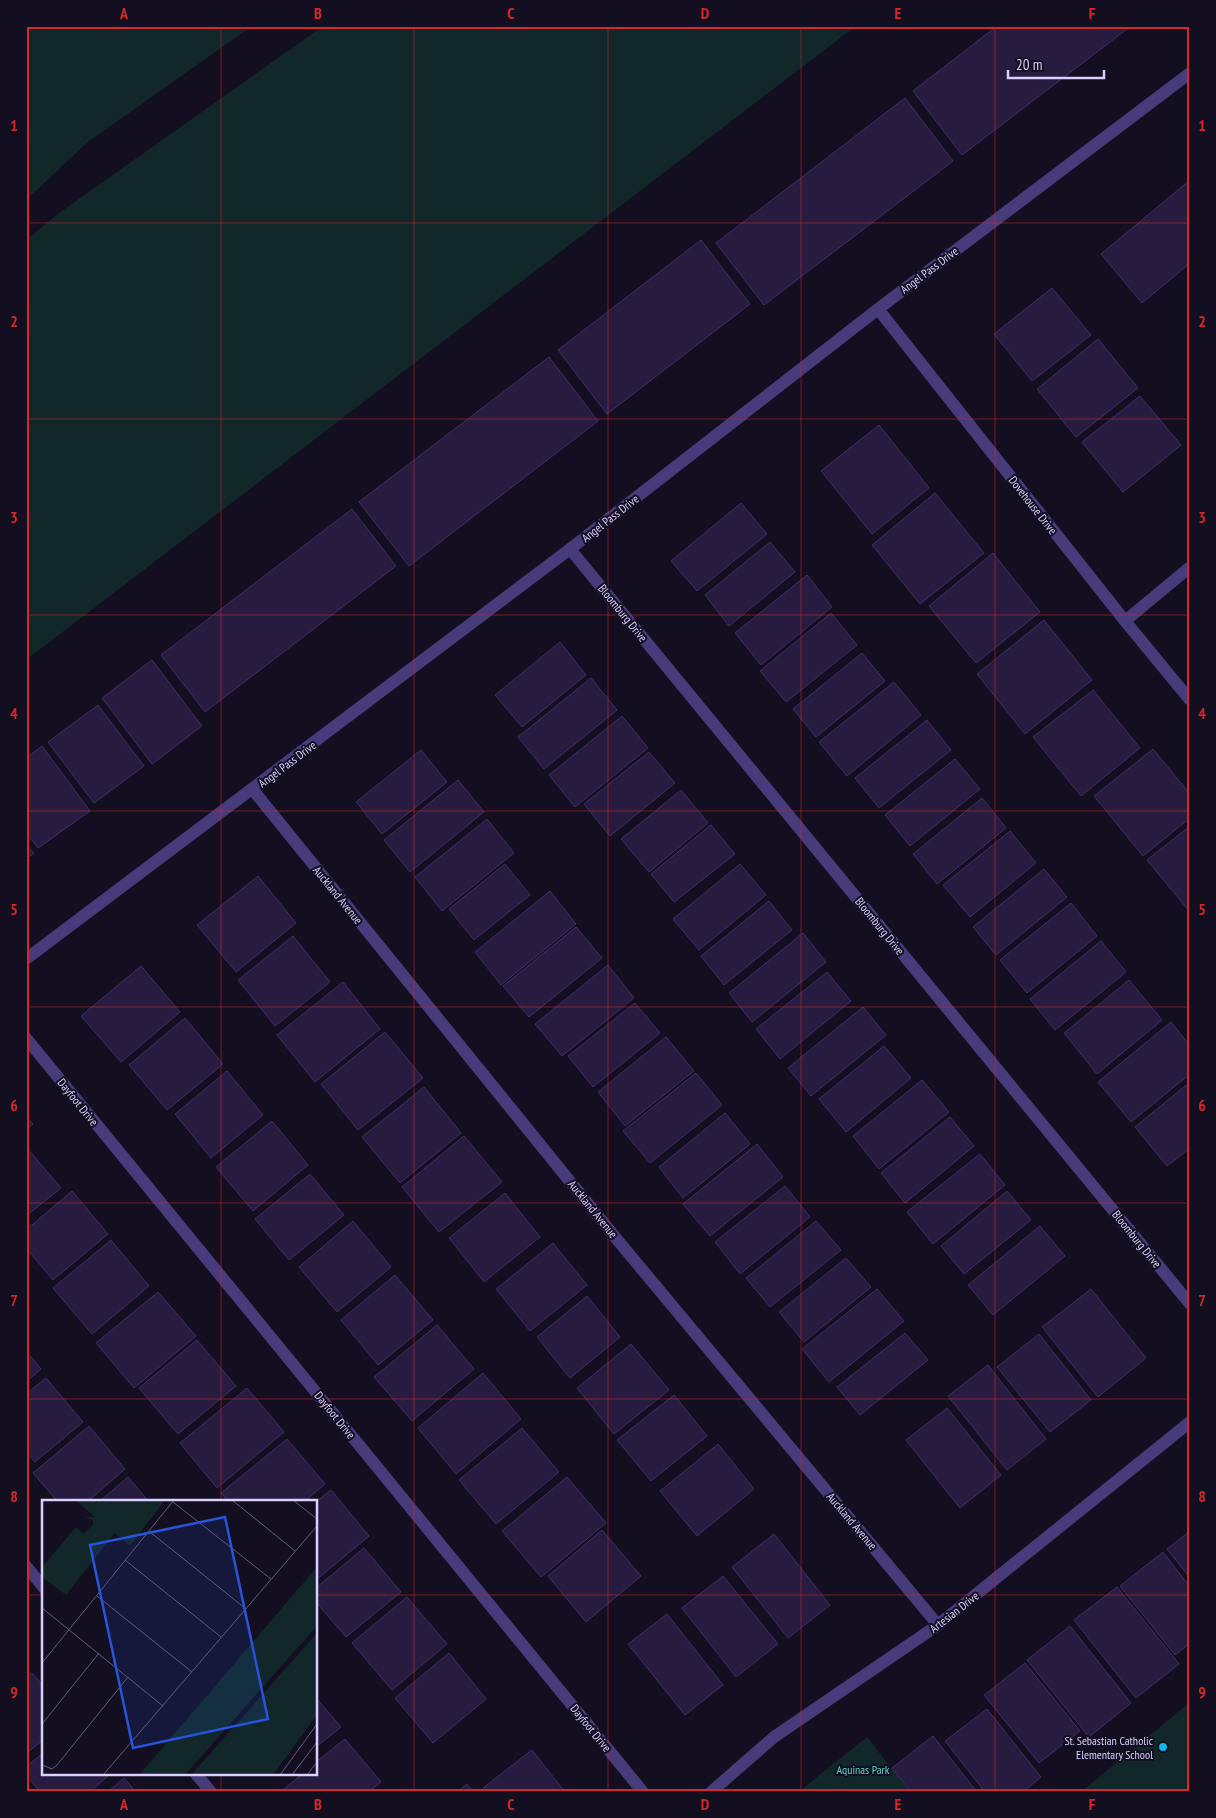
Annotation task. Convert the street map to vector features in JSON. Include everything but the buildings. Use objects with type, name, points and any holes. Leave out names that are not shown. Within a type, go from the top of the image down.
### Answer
[{"type":"street","name":"Angel Pass Drive","points":[[26,959],[253,790],[570,549],[878,308],[1190,73]]},
{"type":"street","name":"Dovehouse Drive","points":[[878,308],[1125,621],[1190,700]]},
{"type":"street","name":"Bloomburg Drive","points":[[570,549],[1190,1304]]},
{"type":"street","points":[[1125,621],[1190,567]]},
{"type":"street","name":"Auckland Avenue","points":[[253,790],[622,1244],[938,1625]]},
{"type":"street","name":"Dayfoot Drive","points":[[26,1038],[643,1792]]},
{"type":"street","name":"Artesian Drive","points":[[711,1792],[774,1737],[938,1625],[1190,1422]]},
{"type":"street","points":[[26,1566],[42,1586]]},
{"type":"street","points":[[198,1776],[211,1792]]},
{"type":"green space","points":[[26,26],[252,26],[88,142],[26,200]]},
{"type":"green space","points":[[323,26],[856,26],[26,660],[26,240],[59,213]]},
{"type":"green space","name":"St. Sebastian Catholic Elementary School","points":[[1190,1702],[1190,1792],[1081,1792]]},
{"type":"green space","name":"Aquinas Park","points":[[867,1737],[910,1792],[798,1792]]},
{"type":"place","name":"St. Sebastian Catholic Elementary School","points":[[1163,1747]]}]
